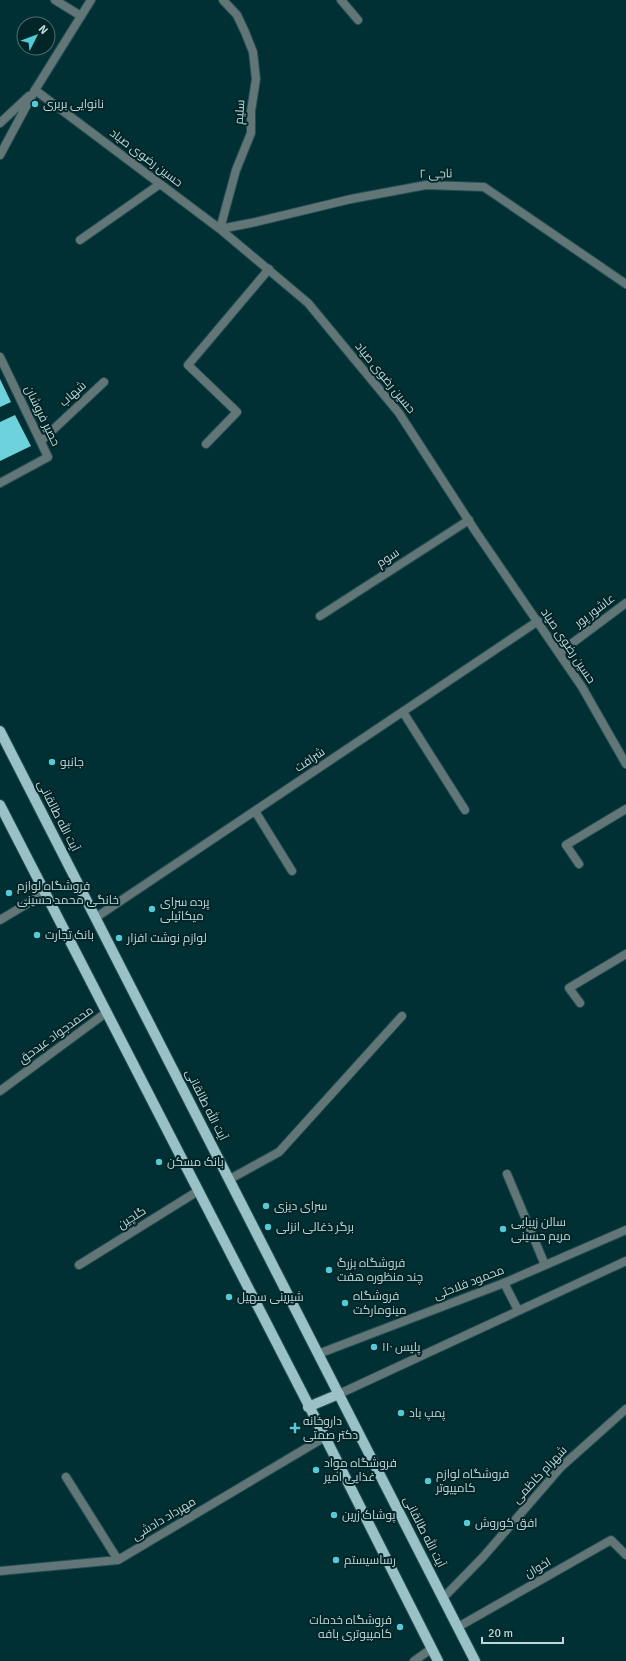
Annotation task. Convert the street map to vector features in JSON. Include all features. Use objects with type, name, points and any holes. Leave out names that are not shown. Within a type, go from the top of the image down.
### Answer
[{"type":"main road","name":"آیت الله طالقانی","points":[[0,731],[475,1661]]},
{"type":"main road","points":[[0,805],[438,1661]]},
{"type":"main road","points":[[308,1407],[339,1394]]},
{"type":"street","points":[[55,0],[81,16]]},
{"type":"street","points":[[0,155],[35,90],[91,0]]},
{"type":"street","name":"سلیم","points":[[220,229],[236,170],[251,133],[251,112],[256,79],[253,52],[245,32],[237,16],[223,0]]},
{"type":"street","points":[[341,0],[358,20]]},
{"type":"street","points":[[0,123],[35,90]]},
{"type":"street","name":"حسین رضوی صیاد","points":[[35,90],[220,229],[308,302],[399,413],[469,520],[582,687],[626,764]]},
{"type":"street","points":[[80,240],[160,184]]},
{"type":"street","name":"ناجی ۲","points":[[220,229],[351,199],[426,185],[484,187],[626,284]]},
{"type":"street","points":[[206,444],[236,412],[188,365],[269,269]]},
{"type":"street","name":"حصیر فروشان","points":[[0,357],[48,457],[0,482]]},
{"type":"street","name":"شهاب","points":[[41,441],[104,382]]},
{"type":"street","name":"سوم","points":[[320,616],[469,520]]},
{"type":"street","name":"عاشور پور","points":[[559,653],[626,603]]},
{"type":"street","name":"شرافت","points":[[95,918],[538,622]]},
{"type":"street","points":[[403,712],[465,810]]},
{"type":"street","points":[[579,864],[566,845],[626,809]]},
{"type":"street","points":[[255,811],[292,871]]},
{"type":"street","points":[[0,920],[46,893]]},
{"type":"street","points":[[580,1003],[569,988],[626,954]]},
{"type":"street","name":"محمدجواد عبدحق","points":[[0,1091],[107,1012]]},
{"type":"street","points":[[230,1179],[279,1152],[402,1016]]},
{"type":"street","points":[[507,1174],[545,1265]]},
{"type":"street","name":"گلچین","points":[[79,1265],[198,1191]]},
{"type":"street","name":"محمود فلاحتی","points":[[318,1354],[504,1283],[626,1230]]},
{"type":"street","points":[[339,1394],[626,1261]]},
{"type":"street","points":[[504,1283],[518,1310]]},
{"type":"street","name":"شهرام کاظمی","points":[[443,1598],[483,1557],[561,1467],[626,1409]]},
{"type":"street","name":"مهرداد دادشی","points":[[0,1571],[118,1560],[325,1438]]},
{"type":"street","points":[[66,1477],[118,1560]]},
{"type":"street","name":"اخوان","points":[[458,1627],[611,1540],[626,1555]]},
{"type":"street","points":[[414,1661],[432,1649]]},
{"type":"building","points":[[0,379],[11,402],[0,407]]},
{"type":"building","points":[[15,415],[31,446],[0,461],[0,422]]},
{"type":"place","name":"نانوایی بربری","points":[[35,104]]},
{"type":"place","name":"جانبو","points":[[52,762]]},
{"type":"place","name":"فروشگاه لوازم خانگی محمد حسینی","points":[[9,893]]},
{"type":"place","name":"پرده سرای میکائیلی","points":[[152,909]]},
{"type":"place","name":"بانک تجارت","points":[[37,935]]},
{"type":"place","name":"لوازم نوشت افزار","points":[[119,938]]},
{"type":"place","name":"بانک مسکن","points":[[159,1162]]},
{"type":"place","name":"سرای دیزی","points":[[266,1206]]},
{"type":"place","name":"برگر ذغالی انزلی","points":[[268,1227]]},
{"type":"place","name":"سالن زیبایی مریم حسینی","points":[[503,1229]]},
{"type":"place","name":"فروشگاه بزرگ چند منظوره هفت","points":[[329,1270]]},
{"type":"place","name":"شیرینی سهیل","points":[[229,1297]]},
{"type":"place","name":"فروشگاه مینومارکت","points":[[345,1303]]},
{"type":"place","name":"پلیس ۱۱۰","points":[[374,1347]]},
{"type":"place","name":"پمپ باد","points":[[401,1413]]},
{"type":"place","name":"داروخانه دکتر صمتی","points":[[295,1428]]},
{"type":"place","name":"فروشگاه مواد غذایی امیر","points":[[316,1470]]},
{"type":"place","name":"فروشگاه لوازم کامپیوتر","points":[[428,1481]]},
{"type":"place","name":"پوشاک زرین","points":[[334,1515]]},
{"type":"place","name":"افق کوروش","points":[[467,1523]]},
{"type":"place","name":"رساسیستم","points":[[336,1560]]},
{"type":"place","name":"فروشگاه خدمات کامپیوتری بافه","points":[[400,1627]]}]
